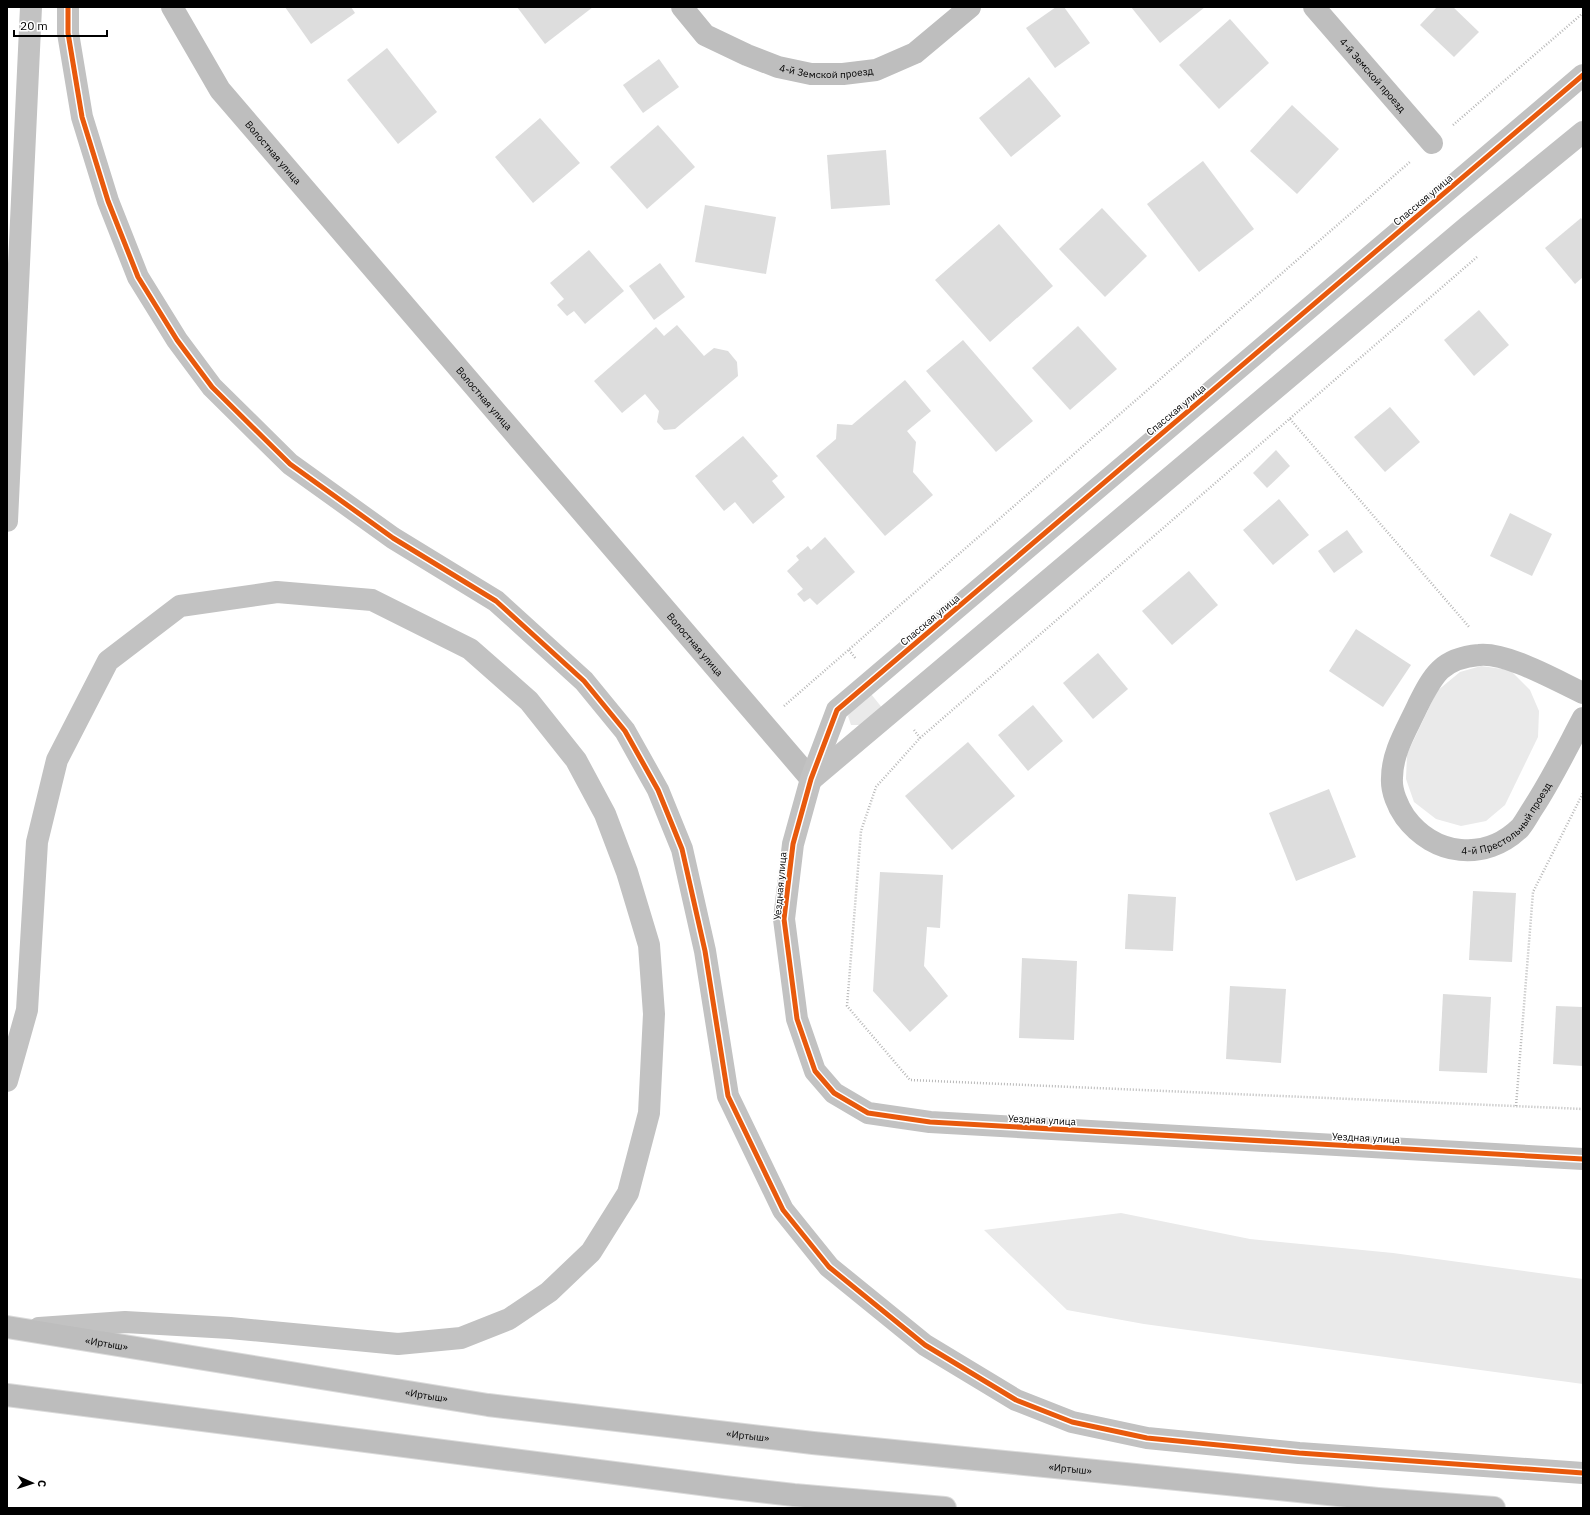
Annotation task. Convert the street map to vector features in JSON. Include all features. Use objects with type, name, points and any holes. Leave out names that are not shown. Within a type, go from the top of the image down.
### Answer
[{"type":"highway","name":"«Иртыш»","points":[[15,1328],[488,1405],[813,1443],[1378,1499],[1494,1508]]},
{"type":"highway","points":[[7,1395],[724,1487],[794,1495],[945,1508]]},
{"type":"street","points":[[7,521],[31,7]]},
{"type":"street","points":[[68,7],[68,34],[82,117],[108,201],[138,277],[177,340],[212,387],[290,464],[393,538],[496,601],[584,681],[625,731],[658,790],[682,849],[705,951],[728,1096],[783,1210],[829,1267],[925,1345],[1016,1400],[1072,1422],[1155,1439],[1298,1452],[1583,1473]]},
{"type":"street","name":"Волостная улица","points":[[172,7],[220,90],[811,779]]},
{"type":"street","name":"4-й Земской проезд","points":[[682,7],[705,35],[747,56],[778,67],[811,74],[843,74],[876,70],[915,53],[970,7]]},
{"type":"street","name":"4-й Земской проезд","points":[[1314,7],[1432,143]]},
{"type":"street","name":"Спасская улица","points":[[811,779],[837,710],[1583,75]]},
{"type":"street","points":[[811,779],[1461,232],[1583,132]]},
{"type":"street","points":[[7,1081],[27,1010],[36,842],[57,760],[108,662],[180,606],[277,592],[372,600],[470,649],[529,700],[576,760],[605,814],[627,872],[649,945],[654,1014],[648,1113],[628,1193],[591,1252],[549,1292],[509,1319],[462,1338],[398,1344],[230,1328],[125,1322],[15,1328]]},
{"type":"street","name":"4-й Престольный проезд","points":[[1583,692],[1509,659],[1480,655],[1451,661],[1433,677],[1396,750],[1392,779],[1398,808],[1415,831],[1440,846],[1469,851],[1497,844],[1521,827],[1541,796],[1583,718]]},
{"type":"street","name":"Уездная улица","points":[[811,779],[793,844],[784,919],[797,1019],[815,1071],[834,1093],[868,1113],[930,1122],[1583,1159]]},
{"type":"path","points":[[764,724],[1583,13]]},
{"type":"path","points":[[1481,253],[920,738],[876,787],[862,831],[847,1006],[910,1080],[1583,1109]]},
{"type":"path","points":[[1290,419],[1469,626],[1480,655]]},
{"type":"path","points":[[1516,1106],[1533,892],[1583,793]]},
{"type":"shaded area","points":[[1481,666],[1510,670],[1530,690],[1539,711],[1538,737],[1505,805],[1486,821],[1461,826],[1436,819],[1414,802],[1406,779],[1407,754],[1437,691],[1460,672]]},
{"type":"shaded area","points":[[871,694],[883,709],[863,725],[851,725],[848,716],[851,711]]},
{"type":"shaded area","points":[[1121,1213],[1250,1239],[1393,1253],[1583,1279],[1583,1384],[1144,1324],[1067,1310],[984,1230]]},
{"type":"building","points":[[285,7],[351,7],[355,13],[311,44]]},
{"type":"building","points":[[517,7],[593,7],[545,44]]},
{"type":"building","points":[[1056,7],[1064,7],[1090,43],[1055,68],[1026,28]]},
{"type":"building","points":[[1131,7],[1205,7],[1160,43]]},
{"type":"building","points":[[1437,7],[1453,7],[1479,32],[1454,57],[1420,25]]},
{"type":"building","points":[[1230,19],[1269,63],[1219,109],[1179,65]]},
{"type":"building","points":[[387,48],[437,112],[398,144],[347,80]]},
{"type":"building","points":[[659,59],[679,87],[643,113],[623,85]]},
{"type":"building","points":[[1029,77],[1061,116],[1011,157],[979,118]]},
{"type":"building","points":[[1292,105],[1339,149],[1297,194],[1250,151]]},
{"type":"building","points":[[540,118],[580,163],[533,203],[495,157]]},
{"type":"building","points":[[658,125],[695,167],[647,209],[610,167]]},
{"type":"building","points":[[886,150],[890,205],[831,209],[827,155]]},
{"type":"building","points":[[1203,161],[1254,229],[1199,272],[1147,204]]},
{"type":"building","points":[[705,205],[776,217],[766,274],[695,262]]},
{"type":"building","points":[[1102,208],[1147,256],[1105,297],[1059,249]]},
{"type":"building","points":[[1581,218],[1583,221],[1583,277],[1575,284],[1545,248]]},
{"type":"building","points":[[999,224],[1053,286],[990,342],[935,280]]},
{"type":"building","points":[[589,250],[624,291],[585,324],[574,311],[567,316],[557,305],[564,299],[550,283]]},
{"type":"building","points":[[660,263],[685,297],[654,320],[629,286]]},
{"type":"building","points":[[1479,310],[1509,345],[1474,376],[1444,340]]},
{"type":"building","points":[[677,325],[704,356],[714,348],[728,351],[737,362],[738,376],[675,429],[664,430],[657,422],[659,411],[645,394],[622,413],[594,381],[656,327],[664,336]]},
{"type":"building","points":[[1078,326],[1117,369],[1070,410],[1032,368]]},
{"type":"building","points":[[963,340],[1033,421],[996,452],[926,371]]},
{"type":"building","points":[[905,380],[931,411],[907,431],[916,442],[913,472],[933,495],[885,536],[816,456],[836,439],[837,424],[852,425]]},
{"type":"building","points":[[1390,407],[1420,442],[1385,472],[1354,437]]},
{"type":"building","points":[[743,436],[778,476],[772,481],[785,497],[753,524],[735,502],[724,511],[695,476]]},
{"type":"building","points":[[1276,450],[1290,466],[1267,488],[1253,473]]},
{"type":"building","points":[[1279,499],[1309,535],[1273,565],[1243,530]]},
{"type":"building","points":[[1510,513],[1552,534],[1532,576],[1490,556]]},
{"type":"building","points":[[1347,530],[1363,552],[1334,573],[1318,551]]},
{"type":"building","points":[[825,537],[855,572],[817,605],[810,598],[804,602],[797,594],[803,589],[787,571],[799,560],[796,556],[808,546],[811,550]]},
{"type":"building","points":[[1189,571],[1218,605],[1172,645],[1142,611]]},
{"type":"building","points":[[1356,629],[1411,665],[1383,707],[1329,671]]},
{"type":"building","points":[[1098,653],[1128,689],[1093,719],[1063,683]]},
{"type":"building","points":[[1033,705],[1063,741],[1028,771],[998,735]]},
{"type":"building","points":[[968,742],[1015,796],[952,850],[905,796]]},
{"type":"building","points":[[1329,789],[1356,857],[1296,881],[1269,813]]},
{"type":"building","points":[[880,872],[943,875],[940,928],[927,927],[924,966],[948,996],[910,1032],[873,991]]},
{"type":"building","points":[[1473,891],[1516,893],[1512,962],[1469,960]]},
{"type":"building","points":[[1128,894],[1176,897],[1173,951],[1125,949]]},
{"type":"building","points":[[1022,958],[1077,961],[1074,1040],[1019,1038]]},
{"type":"building","points":[[1230,986],[1286,989],[1281,1063],[1226,1059]]},
{"type":"building","points":[[1443,994],[1491,997],[1487,1073],[1439,1071]]},
{"type":"building","points":[[1556,1006],[1583,1007],[1583,1066],[1553,1064]]},
{"type":"cycle path","points":[[68,7],[68,33],[82,117],[108,201],[138,277],[177,340],[212,387],[290,464],[393,538],[496,601],[584,681],[625,731],[658,790],[682,849],[705,951],[728,1096],[783,1210],[829,1267],[925,1345],[1016,1400],[1072,1422],[1147,1438],[1299,1453],[1583,1473]]},
{"type":"cycle path","points":[[1583,75],[837,710],[811,779],[793,844],[784,919],[797,1019],[815,1071],[834,1093],[868,1113],[930,1122],[1583,1159]]}]
